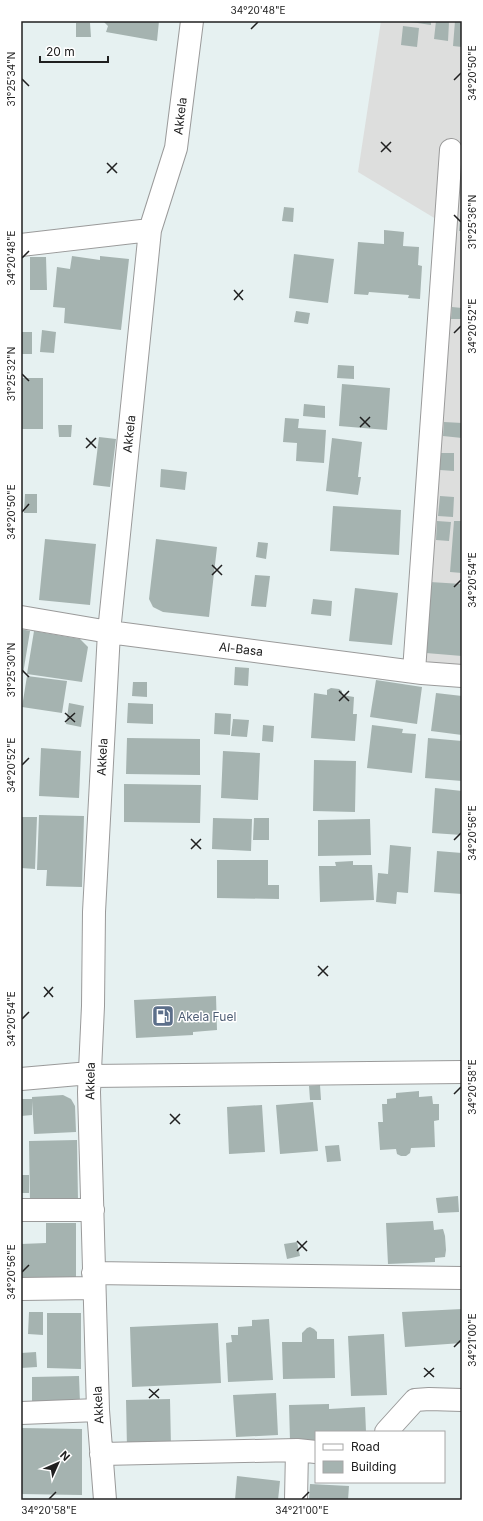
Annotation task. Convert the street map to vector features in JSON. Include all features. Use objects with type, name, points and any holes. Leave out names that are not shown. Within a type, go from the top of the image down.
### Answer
[{"type":"street","name":"Akkela","points":[[105,1500],[98,1410],[90,1075],[94,912],[109,632],[150,230],[176,148],[192,21]]},
{"type":"street","points":[[414,671],[451,150]]},
{"type":"street","points":[[21,245],[150,230]]},
{"type":"street","name":"Al-Basa","points":[[21,617],[109,632],[462,676]]},
{"type":"street","points":[[21,1079],[90,1075],[462,1072]]},
{"type":"street","points":[[21,1210],[93,1210]]},
{"type":"street","points":[[21,1289],[94,1281],[462,1278]]},
{"type":"street","points":[[387,1431],[414,1400],[462,1400]]},
{"type":"street","points":[[21,1413],[98,1410]]},
{"type":"street","points":[[101,1454],[307,1451],[296,1500]]},
{"type":"shaded area","points":[[381,21],[462,21],[462,685],[422,673],[436,219],[358,172]]},
{"type":"building","points":[[103,21],[159,21],[157,41],[106,32],[108,26]]},
{"type":"building","points":[[404,21],[431,21],[431,25]]},
{"type":"building","points":[[436,21],[449,22],[448,41],[434,39]]},
{"type":"building","points":[[455,21],[462,21],[462,47],[453,46]]},
{"type":"building","points":[[76,23],[90,23],[91,37],[76,37]]},
{"type":"building","points":[[403,26],[419,28],[417,47],[401,45]]},
{"type":"building","points":[[284,207],[294,208],[293,222],[282,221]]},
{"type":"building","points":[[461,207],[462,231],[459,231]]},
{"type":"building","points":[[384,230],[404,232],[403,246],[419,247],[418,265],[422,266],[420,299],[408,298],[409,295],[369,292],[368,295],[354,294],[358,242],[384,244]]},
{"type":"building","points":[[294,254],[334,259],[328,303],[289,298]]},
{"type":"building","points":[[72,256],[100,260],[100,256],[129,259],[121,330],[64,323],[65,308],[53,307],[57,267],[70,269]]},
{"type":"building","points":[[30,257],[46,257],[47,290],[30,290]]},
{"type":"building","points":[[452,307],[462,308],[462,319],[451,319]]},
{"type":"building","points":[[296,311],[310,313],[308,324],[294,322]]},
{"type":"building","points":[[42,330],[56,332],[54,353],[40,352]]},
{"type":"building","points":[[21,332],[32,332],[32,354],[21,354]]},
{"type":"building","points":[[338,365],[354,366],[354,379],[337,378]]},
{"type":"building","points":[[21,378],[43,378],[43,429],[21,429]]},
{"type":"building","points":[[342,384],[390,388],[387,430],[339,426]]},
{"type":"building","points":[[304,404],[325,406],[325,418],[303,416]]},
{"type":"building","points":[[285,418],[299,419],[298,428],[326,430],[324,463],[296,461],[297,443],[283,442]]},
{"type":"building","points":[[444,422],[462,423],[462,438],[443,436]]},
{"type":"building","points":[[58,425],[72,425],[71,437],[59,437]]},
{"type":"building","points":[[99,437],[116,439],[110,487],[93,485]]},
{"type":"building","points":[[332,438],[362,442],[358,477],[361,477],[358,495],[326,491]]},
{"type":"building","points":[[440,453],[454,453],[454,471],[440,470]]},
{"type":"building","points":[[161,469],[187,472],[185,490],[160,487]]},
{"type":"building","points":[[25,494],[37,494],[37,513],[24,513]]},
{"type":"building","points":[[440,496],[454,497],[453,517],[438,516]]},
{"type":"building","points":[[333,506],[401,510],[399,555],[330,551]]},
{"type":"building","points":[[437,521],[451,522],[449,541],[436,540]]},
{"type":"building","points":[[454,521],[462,521],[462,573],[450,572]]},
{"type":"building","points":[[45,539],[96,544],[90,605],[39,600]]},
{"type":"building","points":[[156,539],[217,547],[209,617],[163,612],[153,607],[149,599]]},
{"type":"building","points":[[258,542],[268,543],[266,559],[256,557]]},
{"type":"building","points":[[255,575],[270,576],[266,607],[251,606]]},
{"type":"building","points":[[430,582],[462,584],[462,656],[426,653]]},
{"type":"building","points":[[355,588],[398,593],[392,645],[349,641]]},
{"type":"building","points":[[313,599],[332,601],[331,616],[311,614]]},
{"type":"building","points":[[21,629],[30,631],[23,674],[21,674]]},
{"type":"building","points":[[34,631],[80,639],[88,647],[82,682],[27,674]]},
{"type":"building","points":[[235,667],[249,668],[248,686],[234,685]]},
{"type":"building","points":[[27,676],[67,681],[62,713],[22,707]]},
{"type":"building","points":[[376,680],[422,687],[417,724],[370,717]]},
{"type":"building","points":[[133,682],[147,682],[147,697],[132,696]]},
{"type":"building","points":[[331,688],[339,689],[342,691],[342,695],[354,697],[353,714],[357,714],[355,741],[311,738],[314,693],[327,695],[327,690]]},
{"type":"building","points":[[436,693],[462,696],[462,735],[431,731]]},
{"type":"building","points":[[69,703],[84,706],[81,727],[66,724]]},
{"type":"building","points":[[128,703],[153,704],[153,724],[127,723]]},
{"type":"building","points":[[215,713],[231,714],[230,735],[214,734]]},
{"type":"building","points":[[233,719],[249,720],[247,737],[231,736]]},
{"type":"building","points":[[263,725],[274,726],[273,742],[262,741]]},
{"type":"building","points":[[372,725],[403,729],[402,733],[416,734],[412,773],[367,768]]},
{"type":"building","points":[[127,738],[200,739],[200,775],[126,774]]},
{"type":"building","points":[[428,738],[462,741],[462,781],[425,778]]},
{"type":"building","points":[[41,748],[81,751],[79,798],[39,796]]},
{"type":"building","points":[[223,751],[260,753],[258,800],[221,798]]},
{"type":"building","points":[[314,760],[356,761],[355,812],[313,811]]},
{"type":"building","points":[[124,784],[201,785],[200,823],[124,822]]},
{"type":"building","points":[[435,788],[462,791],[462,835],[432,833]]},
{"type":"building","points":[[39,815],[84,816],[82,887],[46,886],[47,870],[37,870]]},
{"type":"building","points":[[21,817],[37,817],[35,869],[21,868]]},
{"type":"building","points":[[213,818],[252,819],[251,851],[212,849]]},
{"type":"building","points":[[254,818],[269,818],[269,840],[253,840]]},
{"type":"building","points":[[370,819],[371,855],[318,856],[318,820]]},
{"type":"building","points":[[390,845],[411,847],[408,893],[397,892],[396,904],[376,902],[378,873],[388,874]]},
{"type":"building","points":[[437,851],[462,853],[462,894],[434,892]]},
{"type":"building","points":[[217,860],[268,860],[268,885],[279,885],[279,899],[217,898]]},
{"type":"building","points":[[353,861],[353,865],[372,865],[374,900],[320,902],[319,866],[336,866],[335,862]]},
{"type":"building","name":"Akela Fuel","points":[[216,996],[217,1030],[193,1032],[193,1035],[136,1038],[134,1000]]},
{"type":"building","points":[[320,1085],[321,1100],[310,1100],[309,1086]]},
{"type":"building","points":[[419,1091],[419,1097],[432,1096],[433,1104],[439,1104],[439,1120],[434,1121],[435,1147],[411,1148],[410,1153],[406,1156],[397,1154],[396,1149],[380,1150],[378,1122],[383,1122],[382,1104],[387,1104],[387,1099],[396,1098],[396,1093]]},
{"type":"building","points":[[63,1095],[71,1099],[75,1106],[76,1132],[34,1134],[32,1101],[32,1115],[21,1116],[21,1099]]},
{"type":"building","points":[[313,1102],[318,1151],[280,1154],[276,1105]]},
{"type":"building","points":[[262,1105],[265,1152],[229,1154],[227,1107]]},
{"type":"building","points":[[77,1140],[78,1201],[30,1202],[29,1141]]},
{"type":"building","points":[[339,1145],[341,1161],[327,1162],[325,1146]]},
{"type":"building","points":[[21,1175],[29,1175],[29,1193],[21,1193]]},
{"type":"building","points":[[458,1196],[459,1212],[438,1213],[436,1198]]},
{"type":"building","points":[[433,1221],[434,1230],[443,1229],[446,1250],[445,1257],[435,1258],[435,1262],[388,1264],[386,1223]]},
{"type":"building","points":[[46,1223],[76,1223],[76,1278],[21,1279],[21,1244],[46,1243]]},
{"type":"building","points":[[297,1242],[300,1256],[287,1259],[284,1244]]},
{"type":"building","points":[[462,1309],[462,1343],[405,1347],[402,1312]]},
{"type":"building","points":[[29,1312],[43,1312],[43,1335],[28,1334]]},
{"type":"building","points":[[47,1313],[81,1313],[81,1369],[47,1368]]},
{"type":"building","points":[[269,1319],[273,1380],[228,1382],[226,1343],[232,1342],[231,1335],[238,1335],[238,1327],[252,1326],[252,1320]]},
{"type":"building","points":[[218,1323],[221,1383],[132,1387],[130,1327]]},
{"type":"building","points":[[310,1327],[317,1332],[317,1339],[334,1339],[335,1378],[283,1379],[282,1342],[302,1342],[302,1333]]},
{"type":"building","points":[[384,1334],[387,1395],[351,1396],[348,1336]]},
{"type":"building","points":[[36,1352],[37,1367],[21,1368],[21,1353]]},
{"type":"building","points":[[79,1376],[80,1403],[32,1403],[32,1377]]},
{"type":"building","points":[[276,1393],[278,1435],[236,1437],[233,1395]]},
{"type":"building","points":[[170,1399],[171,1447],[127,1448],[126,1400]]},
{"type":"building","points":[[329,1404],[329,1409],[365,1407],[366,1431],[315,1431],[315,1440],[290,1441],[289,1405]]},
{"type":"building","points":[[21,1428],[82,1429],[82,1495],[21,1494]]},
{"type":"building","points":[[237,1476],[280,1481],[278,1500],[235,1500]]},
{"type":"building","points":[[310,1484],[349,1486],[348,1500],[309,1500]]},
{"type":"place","name":"Akela Fuel","points":[[163,1016]]}]
